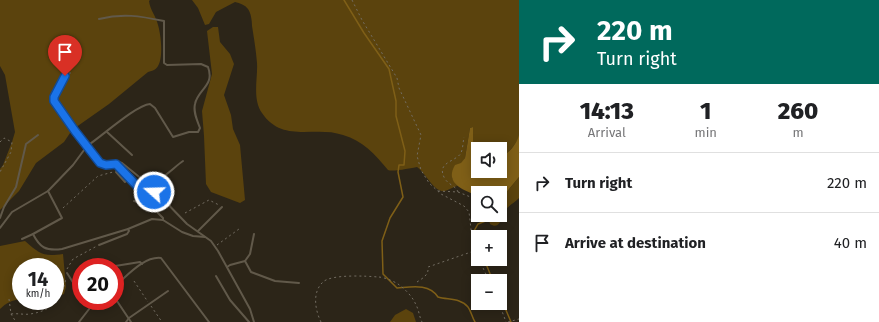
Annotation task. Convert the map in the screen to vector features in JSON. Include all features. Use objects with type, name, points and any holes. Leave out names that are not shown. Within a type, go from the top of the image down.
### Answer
[{"type":"lane","points":[[1,226],[12,212],[48,191],[88,146],[132,112],[150,104],[155,108],[173,137],[189,132],[198,132],[200,128],[194,113],[195,103],[197,97],[208,84],[210,77],[208,67],[204,64],[167,65],[164,63],[164,21],[139,16],[114,15],[99,19]]},
{"type":"lane","points":[[70,73],[65,76],[54,97],[54,101],[100,163],[106,165],[116,164],[119,162],[122,163],[143,180],[155,182],[183,161]]},
{"type":"lane","points":[[108,132],[132,155]]},
{"type":"lane","points":[[0,218],[4,207],[16,187],[26,144],[38,135]]},
{"type":"lane","points":[[116,164],[139,188],[159,195],[180,218],[207,237],[227,267],[250,309],[254,322]]},
{"type":"lane","points":[[116,172],[125,182],[129,179]]},
{"type":"lane","points":[[22,239],[62,218],[48,191]]},
{"type":"lane","points":[[134,201],[151,206],[163,218],[163,220]]},
{"type":"lane","points":[[198,231],[222,207]]},
{"type":"lane","points":[[34,234],[39,245],[45,249],[55,250],[128,229],[152,219],[163,220],[182,232],[193,236],[207,237]]},
{"type":"lane","points":[[99,245],[127,234],[128,229]]},
{"type":"lane","points":[[227,267],[245,261],[250,254],[254,234]]},
{"type":"lane","points":[[124,279],[142,264],[156,257],[161,258],[209,322]]},
{"type":"lane","points":[[245,261],[251,272],[275,281],[299,283]]},
{"type":"lane","points":[[124,265],[140,262],[142,264]]},
{"type":"lane","points":[[67,273],[72,281]]},
{"type":"lane","points":[[216,276],[230,300],[249,322]]},
{"type":"lane","points":[[126,322],[129,318],[168,291]]},
{"type":"lane","points":[[79,322],[89,310]]},
{"type":"lane","points":[[123,310],[131,322]]},
{"type":"path","points":[[352,0],[362,20],[397,78],[399,88],[421,135],[417,156],[421,170],[429,183],[437,191],[464,206],[468,212],[471,232]]},
{"type":"path","points":[[458,192],[457,188],[445,179],[442,172],[448,161],[457,158],[461,153],[464,137]]},
{"type":"path","points":[[0,142],[4,138],[12,142],[11,152],[0,172]]},
{"type":"path","points":[[63,208],[98,176],[116,172]]},
{"type":"path","points":[[437,191],[458,192],[471,197]]},
{"type":"path","points":[[185,213],[209,200],[222,207]]},
{"type":"path","points":[[215,247],[239,229]]},
{"type":"path","points":[[11,314],[31,314],[53,305],[64,290],[69,264],[73,259],[99,245]]},
{"type":"path","points":[[417,282],[425,277],[428,272],[428,267],[471,251]]},
{"type":"path","points":[[321,322],[316,310],[316,299],[317,292],[324,281],[334,278],[357,276],[380,277],[397,284],[412,297],[417,306],[422,322]]},
{"type":"path","points":[[9,299],[11,314],[16,322]]},
{"type":"path","points":[[502,310],[507,322],[519,319]]},
{"type":"shaded area","points":[[0,0],[150,0],[149,1],[159,30],[161,56],[160,62],[154,70],[148,72],[109,104],[72,130],[64,142],[36,163],[19,191],[0,210],[0,169],[3,165],[15,132],[5,75],[0,66]]},
{"type":"shaded area","points":[[192,0],[519,0],[519,138],[507,153],[507,142],[473,142],[473,127],[470,128],[465,158],[452,178],[457,186],[441,191],[434,186],[417,167],[388,170],[363,144],[343,135],[332,132],[289,131],[280,128],[270,122],[262,113],[257,101],[257,58],[251,17],[248,9],[242,4],[235,2],[216,12],[209,24],[205,25],[198,8]]},
{"type":"shaded area","points":[[213,27],[218,27],[220,42],[230,54],[234,64],[224,95],[231,115],[233,129],[240,145],[245,200],[240,203],[211,192],[206,184],[202,111],[212,74],[207,31]]},
{"type":"shaded area","points":[[473,127],[473,142],[471,142],[471,178],[507,178],[507,153],[516,142],[519,135],[519,177],[507,192],[507,186],[471,186],[471,193],[462,189],[454,182],[452,172],[455,165],[461,163],[465,158],[470,128]]},
{"type":"shaded area","points":[[519,177],[519,198],[507,208],[507,192]]},
{"type":"shaded area","points":[[490,222],[500,222],[494,226]]},
{"type":"shaded area","points":[[25,241],[42,254],[63,254],[63,258],[12,258],[12,301],[0,309],[0,246]]},
{"type":"shaded area","points":[[64,265],[66,287],[64,294]]},
{"type":"shaded area","points":[[406,309],[413,313],[416,322],[390,322],[395,315]]},
{"type":"waterway","points":[[344,0],[364,33],[389,69],[396,101],[396,116],[405,151],[404,165],[399,165],[398,172],[403,197],[390,218],[382,241],[383,274],[397,288],[425,288],[430,290],[438,297],[462,302],[470,310],[475,322]]},
{"type":"waterway","points":[[475,230],[478,224],[483,222]]},
{"type":"waterway","points":[[487,266],[490,274]]},
{"type":"waterway","points":[[506,310],[511,322]]},
{"type":"route","points":[[65,76],[54,97],[54,101],[75,131],[100,163],[106,165],[116,164],[139,188],[154,192]]}]
